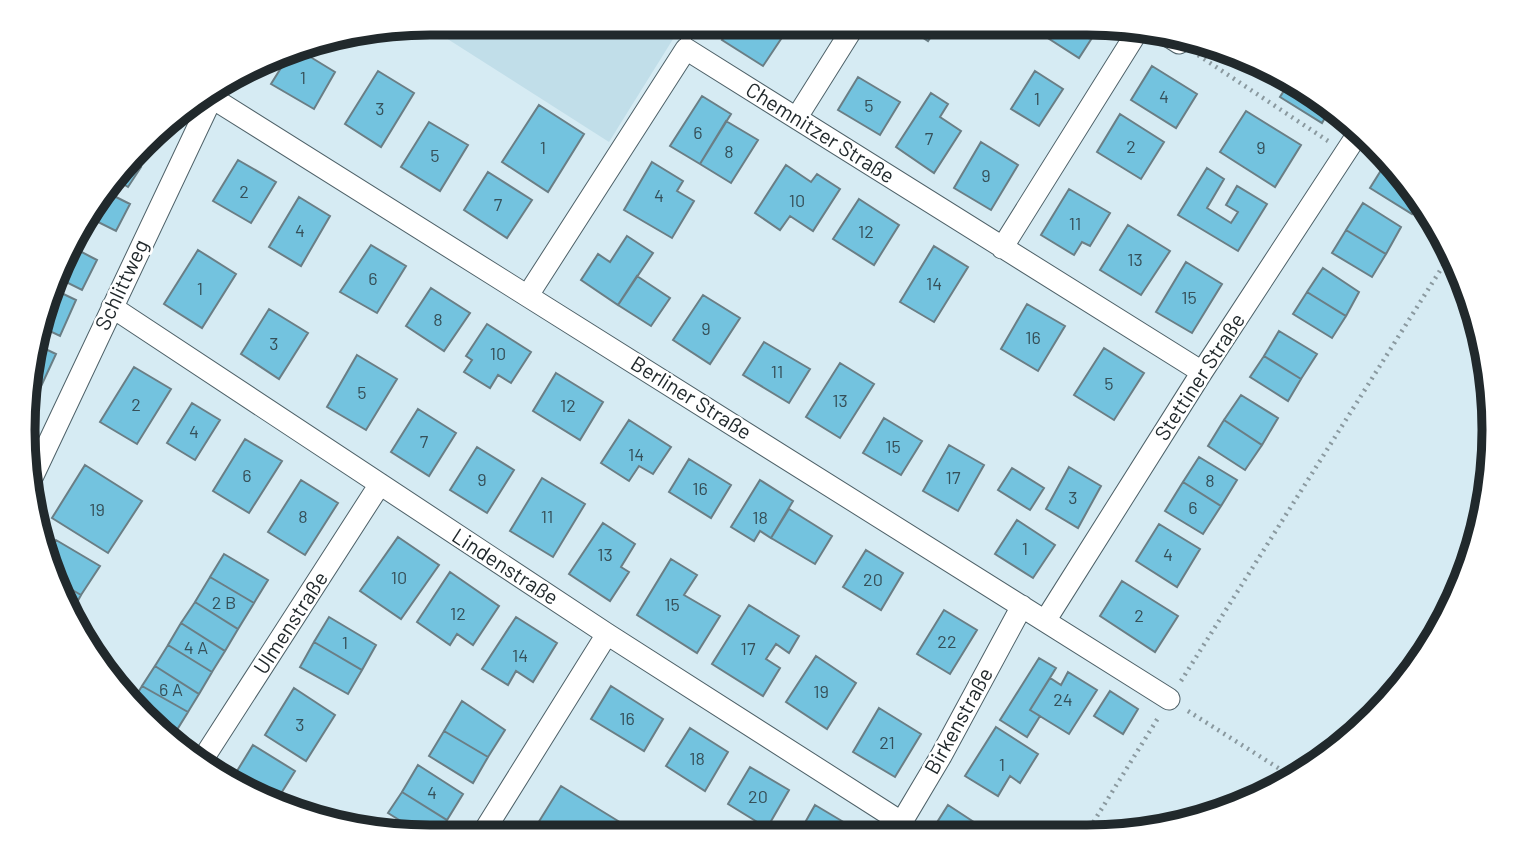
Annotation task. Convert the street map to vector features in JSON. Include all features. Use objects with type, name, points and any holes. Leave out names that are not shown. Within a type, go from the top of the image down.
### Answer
[{"type":"street","points":[[797,117],[848,35]]},
{"type":"street","points":[[1002,248],[1134,38]]},
{"type":"street","name":"Chemnitzer Straße","points":[[686,50],[1202,372]]},
{"type":"street","points":[[528,295],[686,50]]},
{"type":"street","name":"Berliner Straße","points":[[217,98],[1169,699]]},
{"type":"street","name":"Schlittweg","points":[[37,467],[205,106]]},
{"type":"street","name":"Stettiner Straße","points":[[1045,621],[1202,372],[1352,144]]},
{"type":"street","name":"Lindenstraße","points":[[112,307],[894,825]]},
{"type":"street","name":"Ulmenstraße","points":[[206,754],[380,485]]},
{"type":"street","name":"Birkenstraße","points":[[900,825],[942,756],[1022,606]]},
{"type":"street","points":[[488,825],[607,634]]},
{"type":"lane","points":[[686,50],[687,35]]},
{"type":"path","points":[[1189,48],[1352,144]]},
{"type":"path","points":[[1092,825],[1445,263]]},
{"type":"path","points":[[1169,699],[1284,772]]},
{"type":"shaded area","points":[[441,35],[676,35],[609,142]]},
{"type":"building","points":[[726,35],[783,36],[763,66],[722,40]]},
{"type":"building","points":[[919,35],[932,35],[928,41]]},
{"type":"building","points":[[1043,35],[1094,35],[1079,58]]},
{"type":"building","points":[[307,55],[335,72],[314,109],[271,84],[284,63]]},
{"type":"building","points":[[1152,66],[1197,94],[1176,128],[1131,100]]},
{"type":"building","points":[[378,71],[414,93],[381,147],[345,124]]},
{"type":"building","points":[[1035,71],[1063,89],[1039,126],[1011,109]]},
{"type":"building","points":[[858,77],[900,102],[880,135],[838,110]]},
{"type":"building","points":[[1285,89],[1326,116],[1322,123],[1280,97]]},
{"type":"building","points":[[931,93],[948,104],[940,117],[961,131],[934,173],[896,147]]},
{"type":"building","points":[[702,96],[731,114],[700,164],[670,146]]},
{"type":"building","points":[[539,105],[584,134],[548,192],[502,162]]},
{"type":"building","points":[[1246,111],[1301,145],[1275,187],[1220,152]]},
{"type":"building","points":[[1120,114],[1164,142],[1141,179],[1097,152]]},
{"type":"building","points":[[726,121],[758,140],[731,183],[700,164]]},
{"type":"building","points":[[429,122],[468,145],[440,191],[401,167]]},
{"type":"building","points":[[981,142],[1018,165],[991,210],[954,188]]},
{"type":"building","points":[[238,160],[276,182],[251,223],[213,201]]},
{"type":"building","points":[[652,162],[683,181],[677,191],[694,201],[672,238],[624,210]]},
{"type":"building","points":[[138,165],[141,167],[128,187],[122,183]]},
{"type":"building","points":[[786,165],[811,182],[817,174],[840,189],[813,231],[790,216],[780,230],[755,213]]},
{"type":"building","points":[[1207,168],[1224,179],[1207,208],[1231,223],[1238,212],[1226,205],[1237,186],[1267,204],[1238,251],[1178,215]]},
{"type":"building","points":[[1382,168],[1414,210],[1412,214],[1370,188]]},
{"type":"building","points":[[488,172],[532,200],[507,238],[464,210]]},
{"type":"building","points":[[1069,189],[1110,213],[1090,246],[1082,242],[1074,255],[1041,235]]},
{"type":"building","points":[[113,196],[130,204],[116,231],[96,221]]},
{"type":"building","points":[[299,197],[330,216],[301,266],[269,247]]},
{"type":"building","points":[[859,199],[899,225],[874,265],[833,239]]},
{"type":"building","points":[[1363,203],[1401,227],[1386,254],[1346,230]]},
{"type":"building","points":[[1128,225],[1170,251],[1141,295],[1100,270]]},
{"type":"building","points":[[1346,230],[1386,254],[1372,277],[1332,253]]},
{"type":"building","points":[[627,236],[653,253],[618,305],[581,280],[598,254],[610,262]]},
{"type":"building","points":[[371,245],[406,266],[377,313],[340,292]]},
{"type":"building","points":[[934,246],[968,267],[934,322],[900,302]]},
{"type":"building","points":[[78,250],[97,260],[82,290],[64,281]]},
{"type":"building","points":[[198,250],[236,274],[202,328],[164,304]]},
{"type":"building","points":[[1186,262],[1222,284],[1192,333],[1156,312]]},
{"type":"building","points":[[1323,268],[1359,292],[1346,316],[1307,292]]},
{"type":"building","points":[[637,276],[670,298],[651,326],[618,305]]},
{"type":"building","points":[[431,288],[470,313],[444,351],[406,326]]},
{"type":"building","points":[[60,292],[76,300],[60,336],[48,330]]},
{"type":"building","points":[[1307,292],[1346,316],[1332,338],[1293,314]]},
{"type":"building","points":[[703,295],[740,318],[710,364],[673,340]]},
{"type":"building","points":[[1027,304],[1065,326],[1038,371],[1001,349]]},
{"type":"building","points":[[269,309],[308,333],[279,379],[241,354]]},
{"type":"building","points":[[487,324],[531,352],[511,383],[498,375],[490,388],[464,372],[472,360],[466,356]]},
{"type":"building","points":[[1279,331],[1317,354],[1301,379],[1264,356]]},
{"type":"building","points":[[764,342],[810,369],[789,403],[743,375]]},
{"type":"building","points":[[44,348],[56,354],[37,395],[38,378]]},
{"type":"building","points":[[1104,348],[1144,373],[1114,420],[1074,395]]},
{"type":"building","points":[[357,355],[397,379],[366,430],[327,407]]},
{"type":"building","points":[[1264,356],[1301,379],[1288,401],[1250,377]]},
{"type":"building","points":[[840,363],[874,384],[840,438],[806,417]]},
{"type":"building","points":[[134,367],[171,389],[137,444],[100,422]]},
{"type":"building","points":[[556,373],[603,402],[580,440],[533,411]]},
{"type":"building","points":[[1241,395],[1278,418],[1262,445],[1224,420]]},
{"type":"building","points":[[192,403],[220,420],[195,460],[167,443]]},
{"type":"building","points":[[418,409],[456,433],[429,476],[391,452]]},
{"type":"building","points":[[884,418],[922,441],[901,475],[863,453]]},
{"type":"building","points":[[629,420],[671,447],[653,474],[639,466],[629,481],[601,463]]},
{"type":"building","points":[[1224,420],[1262,445],[1245,470],[1208,446]]},
{"type":"building","points":[[245,439],[282,461],[249,513],[213,491]]},
{"type":"building","points":[[949,445],[984,465],[958,511],[923,491]]},
{"type":"building","points":[[477,447],[514,470],[487,513],[450,490]]},
{"type":"building","points":[[1199,457],[1237,480],[1221,506],[1183,482]]},
{"type":"building","points":[[689,459],[731,485],[711,518],[669,492]]},
{"type":"building","points":[[85,465],[142,501],[108,553],[52,518]]},
{"type":"building","points":[[1069,467],[1101,486],[1078,528],[1046,509]]},
{"type":"building","points":[[1012,468],[1044,488],[1030,510],[998,490]]},
{"type":"building","points":[[542,478],[585,504],[553,557],[510,531]]},
{"type":"building","points":[[301,480],[338,503],[305,555],[268,532]]},
{"type":"building","points":[[760,480],[793,501],[771,538],[760,531],[754,541],[731,527]]},
{"type":"building","points":[[1183,482],[1221,506],[1203,534],[1165,511]]},
{"type":"building","points":[[789,509],[832,536],[815,564],[771,538]]},
{"type":"building","points":[[1017,520],[1055,545],[1033,578],[995,554]]},
{"type":"building","points":[[603,523],[635,544],[621,567],[629,572],[610,601],[569,574]]},
{"type":"building","points":[[1159,524],[1200,549],[1177,587],[1136,561]]},
{"type":"building","points":[[398,537],[439,565],[401,619],[360,591]]},
{"type":"building","points":[[56,540],[100,566],[81,595],[68,587],[52,546]]},
{"type":"building","points":[[866,550],[903,573],[881,610],[843,587]]},
{"type":"building","points":[[224,554],[268,580],[254,603],[210,577]]},
{"type":"building","points":[[671,559],[697,575],[684,595],[720,616],[697,653],[637,615]]},
{"type":"building","points":[[450,572],[499,606],[473,645],[457,634],[450,645],[417,622]]},
{"type":"building","points":[[210,577],[254,603],[238,629],[195,602]]},
{"type":"building","points":[[1122,581],[1178,616],[1155,652],[1100,616]]},
{"type":"building","points":[[68,587],[81,595],[76,604]]},
{"type":"building","points":[[195,602],[238,629],[225,651],[181,623]]},
{"type":"building","points":[[749,605],[799,636],[789,653],[776,644],[766,659],[780,668],[763,696],[712,664]]},
{"type":"building","points":[[944,610],[977,630],[950,674],[917,654]]},
{"type":"building","points":[[329,617],[376,645],[362,670],[314,642]]},
{"type":"building","points":[[516,617],[557,643],[533,682],[516,671],[508,685],[482,669]]},
{"type":"building","points":[[181,623],[225,651],[212,672],[168,645]]},
{"type":"building","points":[[314,642],[362,670],[348,694],[300,667]]},
{"type":"building","points":[[168,645],[212,672],[199,694],[155,666]]},
{"type":"building","points":[[816,656],[856,683],[827,729],[786,702]]},
{"type":"building","points":[[1039,658],[1056,668],[1030,710],[1040,716],[1027,737],[1000,720]]},
{"type":"building","points":[[155,666],[199,694],[188,712],[142,686]]},
{"type":"building","points":[[1068,672],[1097,690],[1069,734],[1030,710],[1050,678],[1061,685]]},
{"type":"building","points":[[142,686],[188,712],[176,732],[137,694]]},
{"type":"building","points":[[611,686],[663,719],[644,751],[591,719]]},
{"type":"building","points":[[294,688],[335,715],[306,761],[265,735]]},
{"type":"building","points":[[1110,691],[1138,709],[1123,734],[1094,716]]},
{"type":"building","points":[[462,701],[505,730],[488,757],[444,731]]},
{"type":"building","points":[[879,708],[921,734],[895,777],[853,752]]},
{"type":"building","points":[[996,727],[1038,754],[1020,783],[1010,776],[998,796],[965,776]]},
{"type":"building","points":[[690,728],[728,752],[705,791],[666,766]]},
{"type":"building","points":[[444,731],[488,757],[473,783],[429,756]]},
{"type":"building","points":[[253,745],[295,771],[280,795],[235,774]]},
{"type":"building","points":[[418,765],[463,794],[447,820],[402,792]]},
{"type":"building","points":[[750,767],[789,790],[769,825],[762,825],[728,804]]},
{"type":"building","points":[[561,786],[623,824],[622,825],[537,825]]},
{"type":"building","points":[[402,792],[447,820],[444,825],[406,824],[388,813]]},
{"type":"building","points":[[815,805],[849,825],[804,825]]},
{"type":"building","points":[[948,805],[978,825],[935,825]]}]
